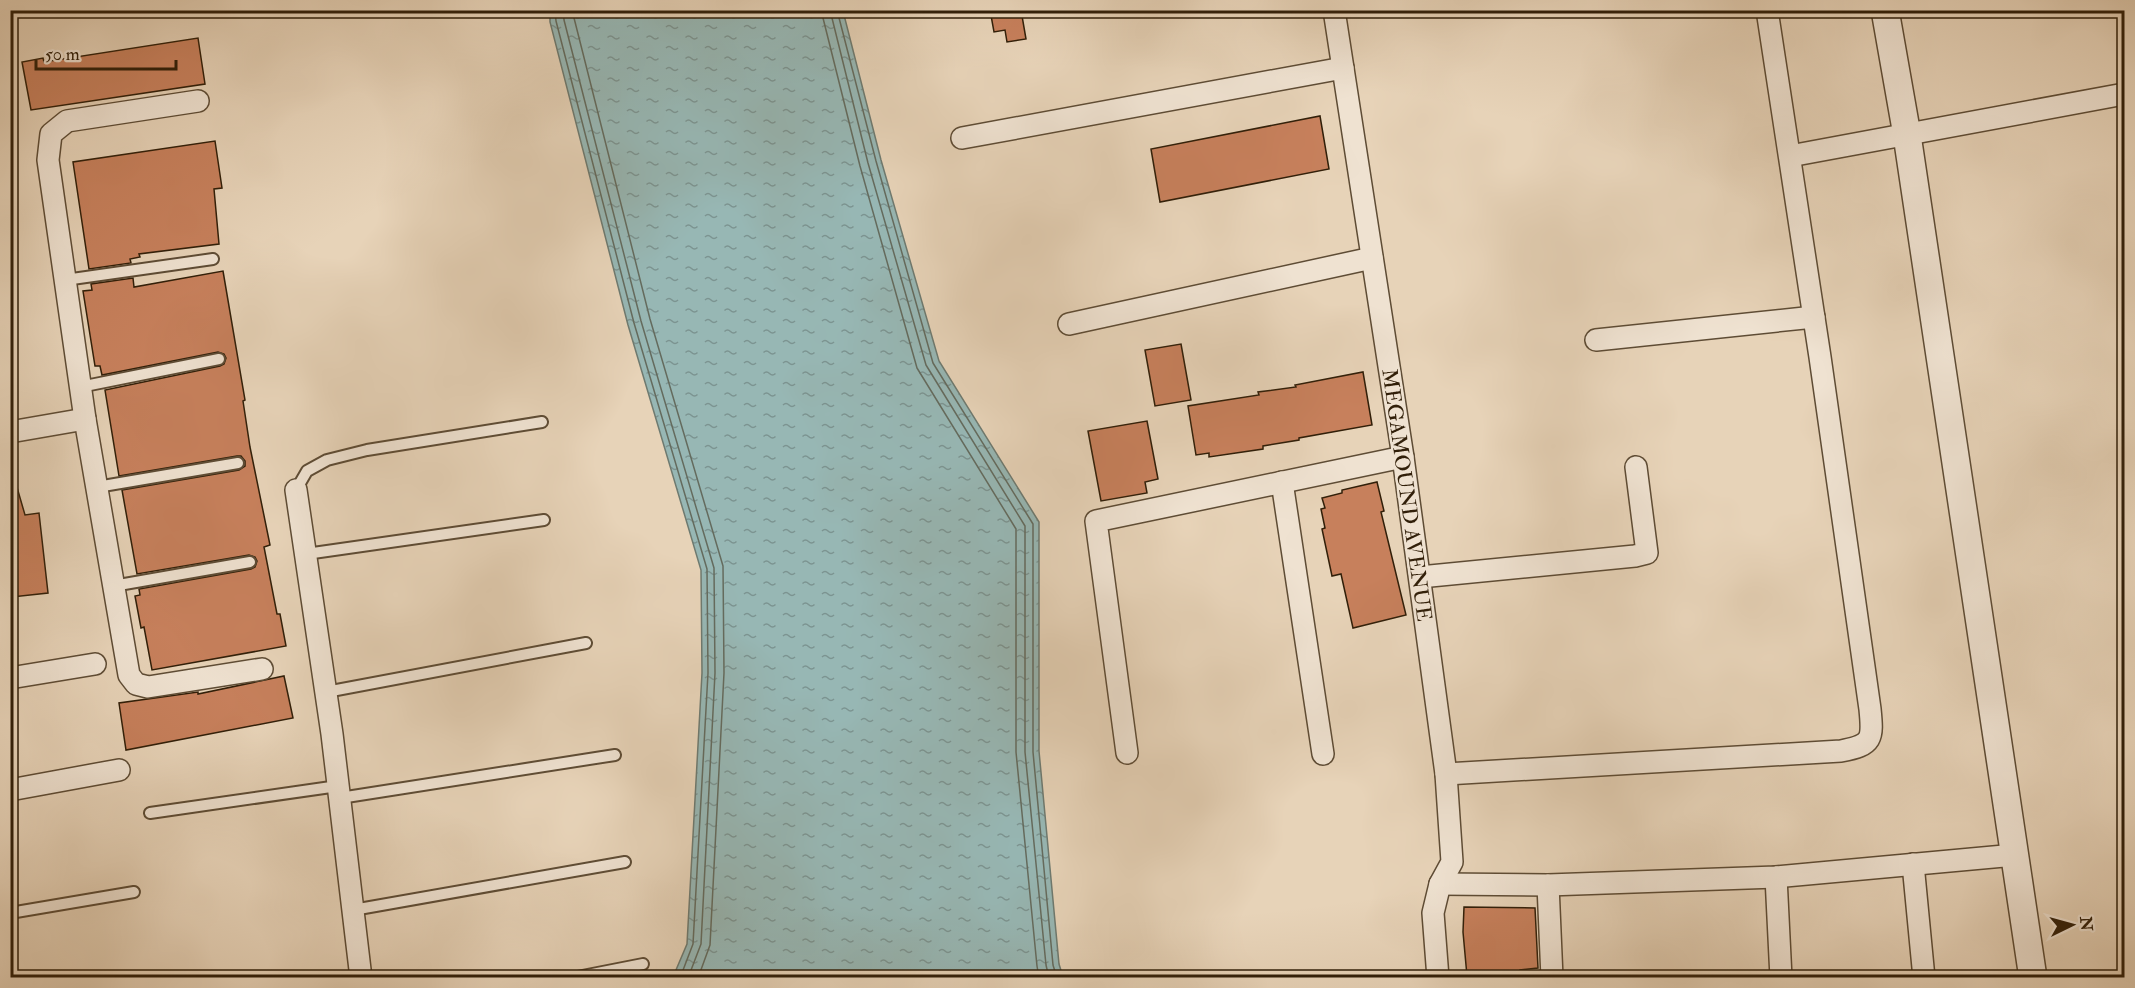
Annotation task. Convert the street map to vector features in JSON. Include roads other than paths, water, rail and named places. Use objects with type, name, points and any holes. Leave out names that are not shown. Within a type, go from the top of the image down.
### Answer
[{"type":"street","name":"MEGAMOUND AVENUE","points":[[1334,10],[1403,457],[1446,774],[1452,862],[1440,884],[1433,913],[1438,978]]},
{"type":"street","points":[[1446,774],[1841,751],[1865,745],[1870,738],[1872,731],[1870,709],[1767,10]]},
{"type":"street","points":[[1885,10],[1907,135],[2033,978]]},
{"type":"street","points":[[962,138],[1343,68]]},
{"type":"street","points":[[1790,156],[2124,94]]},
{"type":"street","points":[[198,101],[67,121],[51,134],[48,160],[85,419],[129,675],[136,684],[148,687],[262,669]]},
{"type":"street","points":[[1069,324],[1372,258]]},
{"type":"street","points":[[1596,340],[1814,317]]},
{"type":"street","points":[[10,432],[85,419]]},
{"type":"street","points":[[1127,753],[1096,521],[1403,457]]},
{"type":"street","points":[[1420,577],[1647,553],[1636,467]]},
{"type":"street","points":[[1282,482],[1323,754]]},
{"type":"street","points":[[296,490],[326,692],[361,978]]},
{"type":"street","points":[[10,678],[95,664]]},
{"type":"street","points":[[10,790],[119,770]]},
{"type":"street","points":[[1440,884],[1548,885],[1776,877],[2015,855]]},
{"type":"street","points":[[1913,864],[1924,978]]},
{"type":"street","points":[[1776,877],[1781,978]]},
{"type":"street","points":[[1548,885],[1552,978]]},
{"type":"lane","points":[[65,280],[213,259]]},
{"type":"lane","points":[[80,387],[219,359]]},
{"type":"lane","points":[[296,490],[307,471],[327,460],[367,450],[542,422]]},
{"type":"lane","points":[[97,487],[238,463]]},
{"type":"lane","points":[[306,554],[544,520]]},
{"type":"lane","points":[[113,586],[250,562]]},
{"type":"lane","points":[[326,692],[586,643]]},
{"type":"lane","points":[[150,813],[339,792],[615,755]]},
{"type":"lane","points":[[353,910],[626,862]]},
{"type":"lane","points":[[10,913],[135,892]]},
{"type":"lane","points":[[572,978],[643,964]]},
{"type":"water","points":[[550,11],[843,11],[881,160],[939,361],[1039,522],[1039,751],[1059,964],[1063,977],[673,977],[687,944],[702,673],[701,570],[628,325],[550,22]]}]
